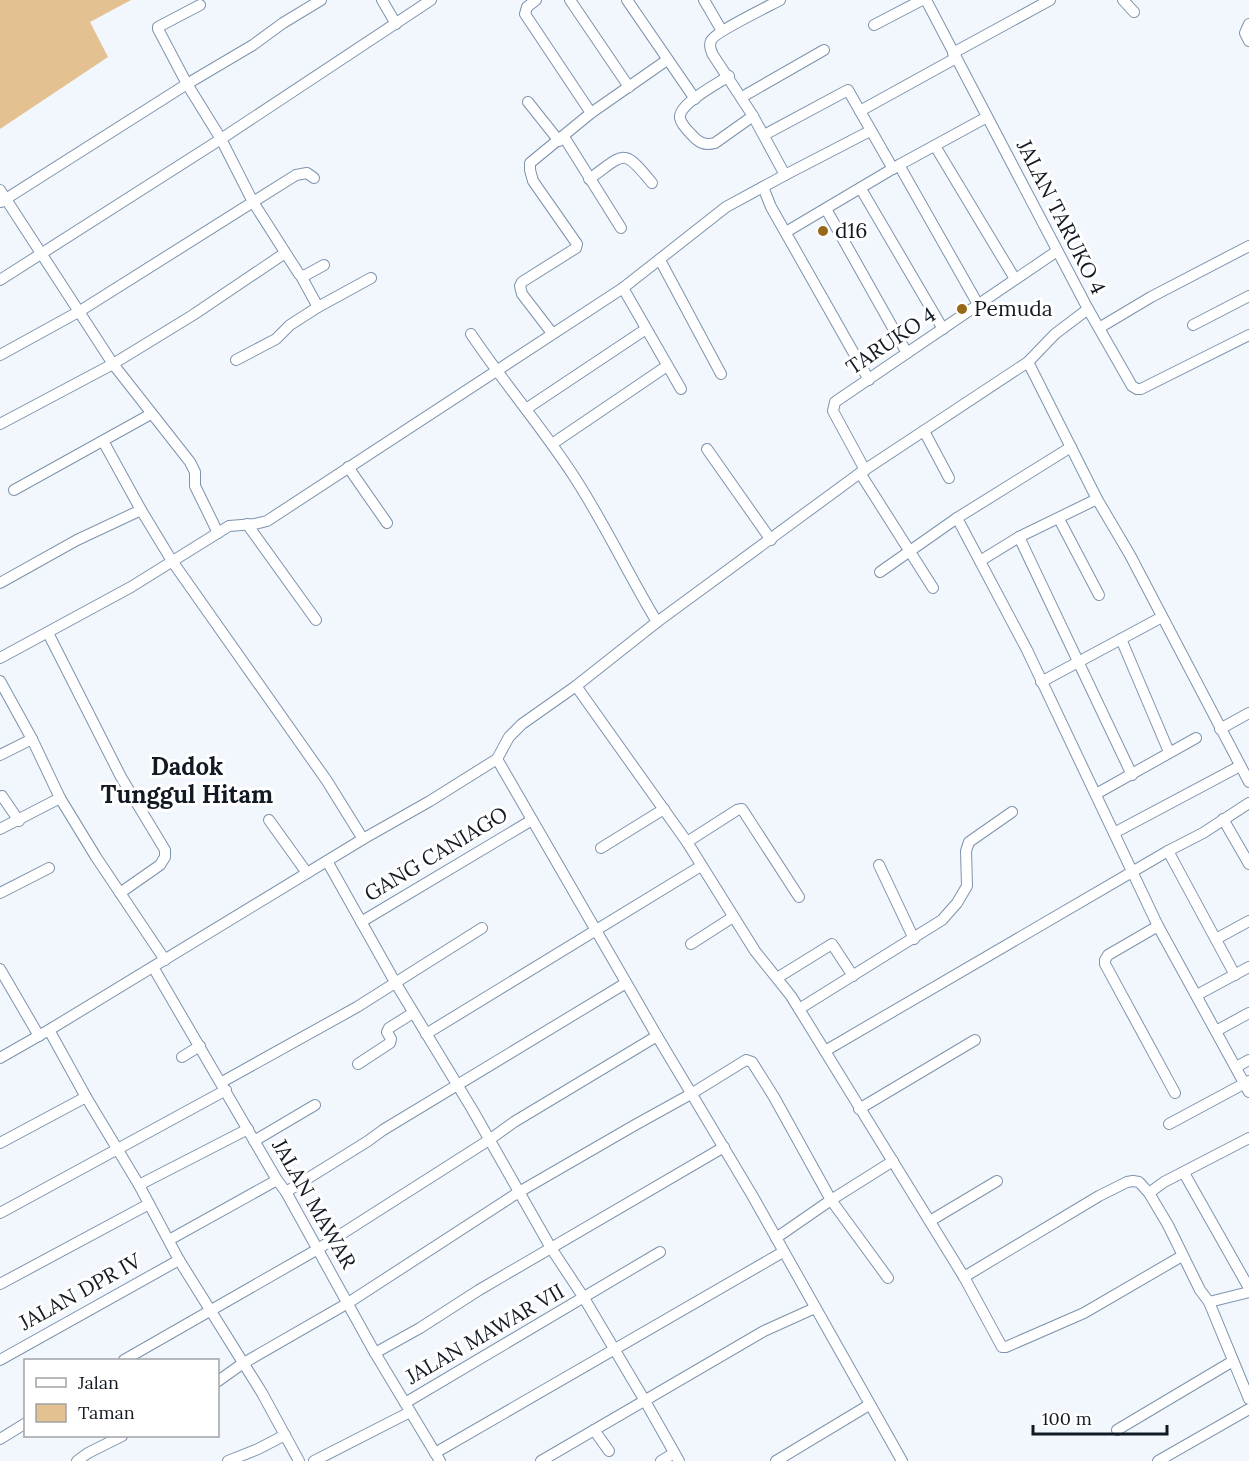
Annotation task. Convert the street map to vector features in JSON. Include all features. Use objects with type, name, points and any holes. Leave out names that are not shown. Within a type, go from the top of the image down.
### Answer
[{"type":"street","points":[[218,532],[195,486],[195,472],[190,462],[113,364],[80,311],[2,197],[235,57],[283,23],[321,0]]},
{"type":"street","points":[[382,0],[396,24]]},
{"type":"street","points":[[0,280],[221,139],[431,0]]},
{"type":"street","points":[[536,0],[527,7],[525,15],[591,113]]},
{"type":"street","points":[[570,0],[629,87]]},
{"type":"street","points":[[627,0],[695,99]]},
{"type":"street","points":[[704,0],[722,31]]},
{"type":"street","points":[[780,0],[722,31],[712,38],[710,44],[713,55],[742,97],[785,176]]},
{"type":"street","points":[[874,25],[924,0]]},
{"type":"street","name":"JALAN TARUKO 4","points":[[496,759],[509,736],[522,724],[862,471],[1028,362],[1055,334],[1088,309],[924,0]]},
{"type":"street","points":[[860,111],[1050,0]]},
{"type":"street","points":[[1123,0],[1134,12]]},
{"type":"street","points":[[200,5],[158,27],[170,55],[221,139],[254,202],[302,276],[318,307]]},
{"type":"street","points":[[1249,24],[1245,33],[1249,41]]},
{"type":"street","points":[[742,97],[824,50]]},
{"type":"street","points":[[552,333],[522,294],[520,288],[522,282],[577,246],[577,242],[533,181],[530,170],[532,161],[591,113],[667,60]]},
{"type":"street","points":[[729,76],[685,106],[680,114],[680,121],[697,141],[705,144],[715,143],[753,116]]},
{"type":"street","points":[[764,135],[848,90],[870,131],[896,167],[979,306]]},
{"type":"street","points":[[528,102],[561,139],[621,228]]},
{"type":"street","points":[[786,232],[987,117]]},
{"type":"street","points":[[0,658],[48,633],[218,532],[234,524],[267,521],[497,373],[552,333],[623,288],[726,207],[870,131]]},
{"type":"street","points":[[935,146],[1016,279]]},
{"type":"street","points":[[589,179],[620,158],[627,157],[635,162],[652,183]]},
{"type":"street","points":[[0,355],[80,311],[299,174],[307,173],[314,178]]},
{"type":"street","points":[[763,187],[771,207],[869,380]]},
{"type":"street","points":[[861,189],[943,329]]},
{"type":"street","points":[[826,209],[907,353]]},
{"type":"street","points":[[1099,328],[1151,297],[1249,246]]},
{"type":"street","name":"TARUKO 4","points":[[862,471],[833,411],[835,402],[1057,251]]},
{"type":"street","points":[[0,424],[113,364],[193,315],[285,253]]},
{"type":"street","points":[[660,260],[721,374]]},
{"type":"street","points":[[302,276],[324,265]]},
{"type":"street","points":[[236,360],[276,339],[290,325],[318,307],[371,278]]},
{"type":"street","points":[[623,288],[681,389]]},
{"type":"street","points":[[1193,325],[1249,296]]},
{"type":"street","points":[[1088,309],[1132,386],[1139,390],[1249,335]]},
{"type":"street","points":[[526,409],[646,329]]},
{"type":"street","points":[[471,334],[497,373],[552,444],[583,492],[657,622]]},
{"type":"street","points":[[1028,362],[1097,499],[1249,782]]},
{"type":"street","points":[[552,444],[667,366]]},
{"type":"street","points":[[14,490],[151,414]]},
{"type":"street","points":[[924,431],[949,478]]},
{"type":"street","points":[[103,441],[172,561],[327,781],[363,839]]},
{"type":"street","points":[[880,572],[957,518],[1071,447]]},
{"type":"street","points":[[707,449],[771,540]]},
{"type":"street","points":[[348,467],[387,523]]},
{"type":"street","points":[[862,471],[933,588]]},
{"type":"street","points":[[980,561],[1019,537],[1097,499]]},
{"type":"street","points":[[0,583],[77,540],[141,510]]},
{"type":"street","points":[[957,518],[1027,650],[1158,926],[1248,1085],[1169,1124]]},
{"type":"street","points":[[1059,519],[1099,595]]},
{"type":"street","points":[[247,524],[316,620]]},
{"type":"street","points":[[1019,537],[1132,775]]},
{"type":"street","points":[[1041,682],[1162,617]]},
{"type":"street","points":[[48,633],[121,777],[165,850],[165,857],[159,865],[120,893]]},
{"type":"street","points":[[1121,639],[1169,752]]},
{"type":"street","points":[[0,681],[60,798],[165,960]]},
{"type":"street","points":[[576,686],[687,842],[755,951],[799,1009],[964,1277],[1002,1347],[1084,1313],[1182,1256]]},
{"type":"street","points":[[1220,729],[1249,713]]},
{"type":"street","points":[[1095,794],[1196,738]]},
{"type":"street","points":[[0,755],[32,740]]},
{"type":"street","points":[[1,1056],[44,1033],[496,759],[691,1095],[724,1147],[902,1461]]},
{"type":"street","points":[[1114,833],[1240,766]]},
{"type":"street","points":[[2,796],[19,821]]},
{"type":"street","points":[[0,829],[60,798]]},
{"type":"street","points":[[825,1051],[1132,870],[1203,832],[1249,803]]},
{"type":"street","points":[[601,848],[664,809]]},
{"type":"street","points":[[687,842],[742,809],[799,897]]},
{"type":"street","points":[[799,1009],[942,920],[962,895],[968,880],[966,851],[969,842],[1012,812]]},
{"type":"street","points":[[1223,819],[1249,864]]},
{"type":"street","points":[[269,820],[307,873]]},
{"type":"street","name":"GANG CANIAGO","points":[[361,922],[532,820]]},
{"type":"street","points":[[1168,851],[1235,975]]},
{"type":"street","points":[[327,861],[394,982],[458,1086],[551,1248],[584,1298],[676,1457],[661,1461]]},
{"type":"street","points":[[879,865],[914,939]]},
{"type":"street","points":[[426,1034],[701,866]]},
{"type":"street","points":[[0,893],[49,868]]},
{"type":"street","points":[[691,944],[733,918]]},
{"type":"street","points":[[1216,939],[1249,921]]},
{"type":"street","points":[[1158,926],[1108,955],[1105,964],[1175,1093]]},
{"type":"street","points":[[0,1213],[118,1150],[357,1007],[482,928]]},
{"type":"street","points":[[777,978],[832,944],[853,976]]},
{"type":"street","name":"JALAN MAWAR","points":[[153,967],[286,1192],[375,1353],[437,1457]]},
{"type":"street","points":[[1197,995],[1249,967]]},
{"type":"street","points":[[0,969],[86,1097],[139,1185],[179,1260],[262,1394],[299,1461]]},
{"type":"street","points":[[286,1192],[383,1130],[626,983]]},
{"type":"street","points":[[1216,1031],[1249,1012]]},
{"type":"street","points":[[358,1064],[390,1043],[391,1038],[387,1032],[389,1028],[413,1013]]},
{"type":"street","points":[[126,1359],[318,1249],[514,1122],[657,1036]]},
{"type":"street","points":[[859,1109],[975,1040]]},
{"type":"street","points":[[182,1057],[200,1046]]},
{"type":"street","points":[[219,1380],[242,1364],[348,1303],[519,1192],[691,1095],[741,1061],[746,1060],[752,1062],[774,1097],[831,1200],[888,1278]]},
{"type":"street","points":[[1236,1067],[1249,1060]]},
{"type":"street","points":[[0,1143],[86,1097]]},
{"type":"street","points":[[254,1141],[315,1105]]},
{"type":"street","points":[[139,1185],[248,1130]]},
{"type":"street","points":[[1149,1193],[1164,1182],[1249,1138]]},
{"type":"street","points":[[375,1353],[724,1147]]},
{"type":"street","points":[[776,1238],[893,1161]]},
{"type":"street","points":[[1184,1173],[1249,1290],[1209,1302]]},
{"type":"street","points":[[169,1240],[277,1180]]},
{"type":"street","points":[[930,1221],[997,1181]]},
{"type":"street","points":[[964,1277],[1066,1215],[1127,1182],[1139,1182],[1149,1193],[1200,1290],[1209,1302],[1249,1398]]},
{"type":"street","points":[[0,1284],[149,1204]]},
{"type":"street","name":"JALAN MAWAR VII","points":[[314,1461],[407,1407],[660,1252]]},
{"type":"street","points":[[437,1457],[613,1348],[783,1252]]},
{"type":"street","name":"JALAN DPR IV","points":[[0,1360],[179,1260]]},
{"type":"street","points":[[541,1461],[764,1331],[815,1308]]},
{"type":"street","points":[[1117,1430],[1233,1362]]},
{"type":"street","points":[[776,1461],[869,1405]]},
{"type":"street","points":[[1158,1461],[1249,1408]]},
{"type":"street","points":[[0,1439],[24,1425]]},
{"type":"street","points":[[594,1430],[609,1451]]},
{"type":"street","points":[[228,1461],[285,1435]]},
{"type":"street","points":[[77,1461],[120,1437]]},
{"type":"green space","points":[[0,0],[131,0],[90,22],[108,57],[0,129]]},
{"type":"place","name":"d16","points":[[823,231]]},
{"type":"place","name":"Pemuda","points":[[962,309]]},
{"type":"district","name":"Dadok Tunggul Hitam","points":[[187,781]]}]
